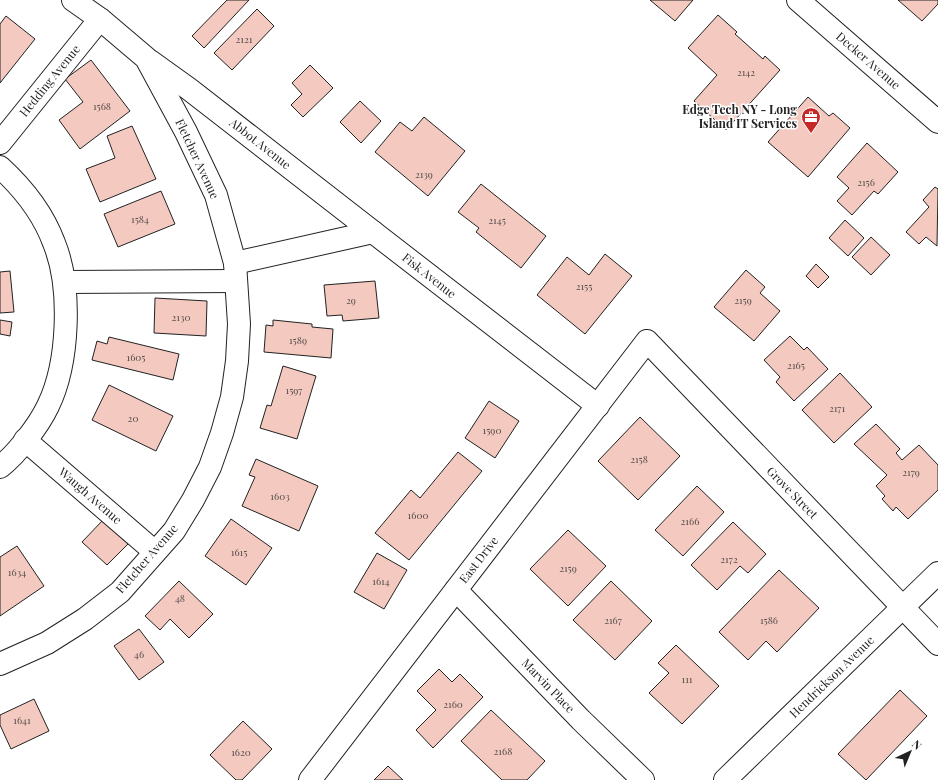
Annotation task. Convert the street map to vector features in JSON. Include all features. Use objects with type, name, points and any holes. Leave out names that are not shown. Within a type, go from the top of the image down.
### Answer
[{"type":"street","name":"Fletcher Avenue","points":[[0,664],[47,643],[85,620],[120,592],[174,531],[193,500],[210,467],[222,433],[232,397],[237,361],[239,324],[235,272],[216,195],[186,132],[146,58],[100,19],[73,0]]},
{"type":"street","name":"Decker Avenue","points":[[798,0],[938,122]]},
{"type":"street","name":"Hedding Avenue","points":[[0,143],[100,19]]},
{"type":"street","name":"Abbot Avenue","points":[[146,58],[189,89],[373,232]]},
{"type":"street","points":[[0,167],[16,181],[38,210],[55,243],[65,282],[66,320],[58,377],[48,406],[10,460],[0,467]]},
{"type":"street","points":[[65,282],[235,272],[373,232]]},
{"type":"street","name":"Fisk Avenue","points":[[373,232],[598,406]]},
{"type":"street","name":"East Drive","points":[[310,780],[647,341]]},
{"type":"street","name":"Grove Street","points":[[647,341],[938,644]]},
{"type":"street","name":"Waugh Avenue","points":[[25,440],[155,552]]},
{"type":"street","name":"Hendrickson Avenue","points":[[725,780],[938,573]]},
{"type":"street","name":"Marvin Place","points":[[456,590],[581,720],[643,780]]},
{"type":"building","points":[[227,0],[249,0],[204,48],[192,36]]},
{"type":"building","points":[[650,0],[693,0],[675,21]]},
{"type":"building","points":[[898,0],[938,0],[938,4],[922,21]]},
{"type":"building","points":[[257,9],[274,26],[232,70],[214,53]]},
{"type":"building","points":[[718,15],[737,32],[735,34],[763,59],[765,56],[780,70],[726,130],[694,101],[717,75],[688,48]]},
{"type":"building","points":[[6,16],[35,39],[0,83],[0,24]]},
{"type":"building","points":[[91,60],[130,111],[80,149],[59,120],[83,102],[65,79]]},
{"type":"building","points":[[310,65],[333,88],[303,117],[291,105],[302,94],[292,83]]},
{"type":"building","points":[[808,97],[829,116],[833,113],[850,128],[808,177],[768,142]]},
{"type":"building","points":[[360,101],[381,121],[361,143],[340,122]]},
{"type":"building","points":[[424,117],[465,151],[428,196],[375,152],[400,122],[412,131]]},
{"type":"building","points":[[132,126],[156,179],[100,202],[86,169],[115,158],[107,136]]},
{"type":"building","points":[[867,143],[898,172],[878,194],[874,191],[852,215],[837,201],[849,188],[837,177]]},
{"type":"building","points":[[481,184],[546,236],[521,268],[476,232],[479,228],[458,212]]},
{"type":"building","points":[[935,187],[938,189],[937,246],[926,237],[919,244],[906,232],[929,207],[923,200]]},
{"type":"building","points":[[161,191],[175,224],[118,247],[104,214]]},
{"type":"building","points":[[845,220],[864,238],[848,256],[829,238]]},
{"type":"building","points":[[871,237],[890,255],[871,275],[852,257]]},
{"type":"building","points":[[605,254],[632,276],[585,334],[537,295],[567,257],[589,275]]},
{"type":"building","points":[[816,264],[829,277],[818,288],[806,276]]},
{"type":"building","points":[[746,270],[765,287],[760,293],[780,311],[754,341],[714,307]]},
{"type":"building","points":[[10,271],[14,312],[0,313],[0,272]]},
{"type":"building","points":[[375,281],[379,318],[343,321],[342,315],[327,316],[324,285]]},
{"type":"building","points":[[155,298],[207,301],[206,336],[154,333]]},
{"type":"building","points":[[0,320],[12,322],[10,336],[0,334]]},
{"type":"building","points":[[273,320],[312,324],[312,327],[333,329],[331,358],[264,352],[266,325],[273,326]]},
{"type":"building","points":[[790,336],[804,350],[807,347],[828,369],[794,401],[776,382],[780,377],[764,360]]},
{"type":"building","points":[[109,337],[179,354],[173,380],[92,360],[97,341],[107,344]]},
{"type":"building","points":[[283,366],[316,376],[297,439],[260,428],[267,405],[271,406]]},
{"type":"building","points":[[840,373],[872,407],[834,443],[802,410]]},
{"type":"building","points":[[109,385],[173,416],[156,451],[92,420]]},
{"type":"building","points":[[489,401],[519,421],[495,458],[465,438]]},
{"type":"building","points":[[640,417],[680,456],[638,500],[598,461]]},
{"type":"building","points":[[876,424],[900,449],[896,453],[902,460],[919,445],[938,465],[938,490],[908,519],[896,507],[893,511],[882,499],[885,496],[876,486],[887,475],[854,444]]},
{"type":"building","points":[[458,452],[482,471],[409,560],[375,533],[411,490],[420,498]]},
{"type":"building","points":[[256,459],[318,486],[299,531],[242,506],[255,477],[249,475]]},
{"type":"building","points":[[697,486],[724,512],[683,556],[655,530]]},
{"type":"building","points":[[231,519],[272,548],[246,585],[205,556]]},
{"type":"building","points":[[103,520],[128,544],[107,565],[82,542]]},
{"type":"building","points":[[733,522],[766,554],[748,573],[740,566],[717,590],[691,565]]},
{"type":"building","points":[[568,530],[606,566],[568,606],[530,569]]},
{"type":"building","points":[[17,546],[44,586],[0,616],[0,557]]},
{"type":"building","points":[[377,553],[407,570],[384,609],[354,592]]},
{"type":"building","points":[[779,570],[819,608],[777,652],[766,641],[748,660],[719,632]]},
{"type":"building","points":[[179,581],[213,614],[189,638],[170,619],[160,630],[145,616]]},
{"type":"building","points":[[611,581],[652,621],[615,660],[573,620]]},
{"type":"building","points":[[139,629],[164,662],[139,680],[114,646]]},
{"type":"building","points":[[676,645],[719,686],[682,724],[649,693],[669,673],[658,663]]},
{"type":"building","points":[[439,669],[452,682],[460,674],[483,697],[433,748],[416,730],[436,710],[417,691]]},
{"type":"building","points":[[900,690],[927,716],[866,780],[838,754]]},
{"type":"building","points":[[34,699],[49,731],[11,749],[0,725],[0,715]]},
{"type":"building","points":[[491,710],[545,761],[527,780],[502,780],[461,741]]},
{"type":"building","points":[[243,721],[272,749],[242,780],[236,780],[210,755]]},
{"type":"building","points":[[388,766],[403,780],[374,780]]},
{"type":"place","name":"Edge Tech NY - Long Island IT Services","points":[[811,134]]}]
